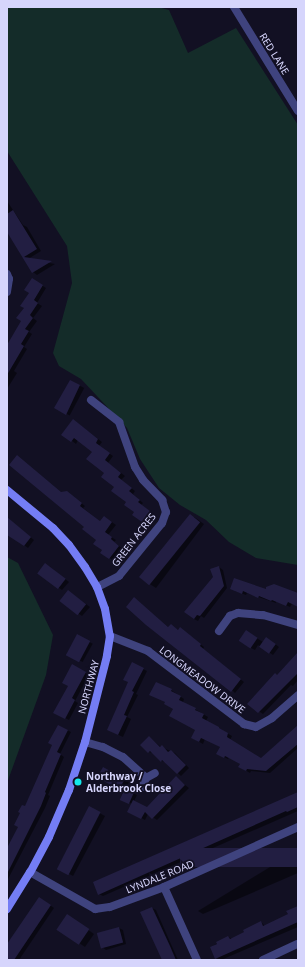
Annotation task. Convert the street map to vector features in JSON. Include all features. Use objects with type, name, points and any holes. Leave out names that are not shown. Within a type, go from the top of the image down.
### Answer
[{"type":"street","name":"RED LANE","points":[[234,7],[298,111]]},
{"type":"street","points":[[7,274],[9,279],[7,292]]},
{"type":"street","name":"GREEN ACRES","points":[[91,400],[119,422],[135,467],[144,480],[162,500],[166,512],[162,524],[119,576],[97,587]]},
{"type":"street","name":"NORTHWAY","points":[[7,490],[53,528],[69,545],[85,567],[97,587],[105,609],[110,636],[107,656],[85,742],[69,790],[49,837],[30,872],[7,909]]},
{"type":"street","points":[[219,631],[230,616],[238,613],[263,615],[298,625]]},
{"type":"street","name":"LONGMEADOW DRIVE","points":[[110,636],[148,651],[244,724],[256,727],[272,718],[298,695]]},
{"type":"street","points":[[85,742],[103,746],[123,757],[146,778]]},
{"type":"street","points":[[142,787],[146,778],[155,773]]},
{"type":"street","name":"LYNDALE ROAD","points":[[30,872],[95,909],[110,907],[164,887],[298,827]]},
{"type":"street","points":[[164,887],[197,960]]},
{"type":"street","points":[[263,960],[298,944]]},
{"type":"green space","points":[[7,7],[158,7],[169,10],[188,53],[236,28],[298,125],[298,565],[256,558],[229,542],[206,520],[180,505],[159,488],[140,459],[127,428],[81,379],[59,366],[53,353],[72,283],[67,246],[7,151]]},
{"type":"green space","points":[[7,557],[18,563],[53,635],[46,675],[7,783]]},
{"type":"building","points":[[13,210],[37,249],[24,257],[52,261],[32,273],[7,232],[7,214]]},
{"type":"building","points":[[32,278],[43,285],[34,300],[38,303],[30,315],[33,318],[25,329],[29,331],[21,344],[24,346],[7,375],[7,345],[21,321],[16,318],[24,308],[20,306],[29,293],[24,290]]},
{"type":"building","points":[[70,380],[80,385],[66,415],[54,408]]},
{"type":"building","points":[[73,419],[98,439],[96,443],[110,453],[105,460],[121,473],[118,477],[132,488],[129,491],[140,500],[138,502],[150,511],[142,522],[132,515],[134,512],[124,505],[126,502],[111,491],[114,487],[101,477],[104,473],[86,459],[92,452],[74,438],[71,442],[61,435]]},
{"type":"building","points":[[17,455],[61,492],[67,491],[82,503],[80,506],[100,521],[104,516],[112,522],[105,532],[112,537],[111,539],[119,546],[109,559],[100,553],[102,550],[93,544],[96,540],[82,529],[84,527],[9,465]]},
{"type":"building","points":[[190,514],[200,522],[149,585],[139,577]]},
{"type":"building","points":[[7,517],[31,537],[24,546],[7,535]]},
{"type":"building","points":[[45,563],[66,579],[58,589],[37,573]]},
{"type":"building","points":[[219,566],[224,586],[200,616],[197,615],[194,619],[184,612],[213,577],[210,569]]},
{"type":"building","points":[[234,578],[266,589],[266,587],[274,584],[298,593],[298,607],[288,602],[286,606],[259,596],[258,598],[243,591],[242,594],[230,589]]},
{"type":"building","points":[[68,590],[86,604],[78,615],[59,601]]},
{"type":"building","points":[[134,597],[168,627],[171,624],[178,630],[180,627],[201,644],[200,646],[241,679],[231,692],[146,625],[126,607]]},
{"type":"building","points":[[246,630],[258,638],[250,649],[239,641]]},
{"type":"building","points":[[77,634],[90,641],[79,662],[66,655]]},
{"type":"building","points":[[266,637],[276,644],[269,654],[259,647]]},
{"type":"building","points":[[298,652],[298,673],[258,713],[247,704],[275,673],[277,675]]},
{"type":"building","points":[[132,662],[144,668],[132,691],[134,692],[124,715],[127,716],[118,735],[107,730],[128,682],[123,680]]},
{"type":"building","points":[[72,664],[86,672],[72,698],[75,700],[65,719],[53,713],[68,686],[62,683]]},
{"type":"building","points":[[156,682],[172,689],[171,691],[181,696],[179,700],[196,708],[195,710],[204,714],[202,718],[228,733],[227,737],[261,758],[298,725],[298,744],[266,771],[247,769],[246,771],[238,767],[240,764],[225,756],[224,758],[216,754],[220,747],[201,738],[199,742],[191,738],[195,730],[169,716],[173,709],[164,704],[165,702],[149,695]]},
{"type":"building","points":[[58,725],[68,730],[57,752],[61,754],[45,792],[46,793],[41,806],[7,874],[7,848],[18,827],[14,825],[20,813],[18,812],[22,805],[25,806],[52,745],[48,743]]},
{"type":"building","points":[[149,736],[160,747],[162,745],[168,752],[171,750],[186,765],[177,774],[162,760],[161,762],[150,751],[148,753],[140,745]]},
{"type":"building","points":[[103,767],[125,779],[119,790],[97,777]]},
{"type":"building","points":[[176,776],[185,785],[152,819],[145,812],[141,819],[127,812],[133,800],[147,807]]},
{"type":"building","points":[[125,788],[134,792],[129,804],[120,800]]},
{"type":"building","points":[[298,792],[298,807],[98,895],[93,882]]},
{"type":"building","points":[[89,806],[101,812],[68,875],[57,869]]},
{"type":"building","points":[[180,848],[298,848],[298,867],[180,867]]},
{"type":"building","points":[[39,897],[51,905],[14,960],[7,960],[7,944]]},
{"type":"building","points":[[298,906],[298,922],[215,959],[210,947],[217,944],[216,942],[228,936],[230,939],[244,932],[243,930],[261,921],[263,926],[288,914],[286,911]]},
{"type":"building","points":[[152,907],[176,960],[162,960],[140,912]]},
{"type":"building","points":[[67,914],[89,929],[79,945],[56,930]]},
{"type":"building","points":[[119,927],[123,942],[101,948],[97,933]]},
{"type":"place","name":"Northway / Alderbrook Close","points":[[78,782]]}]
